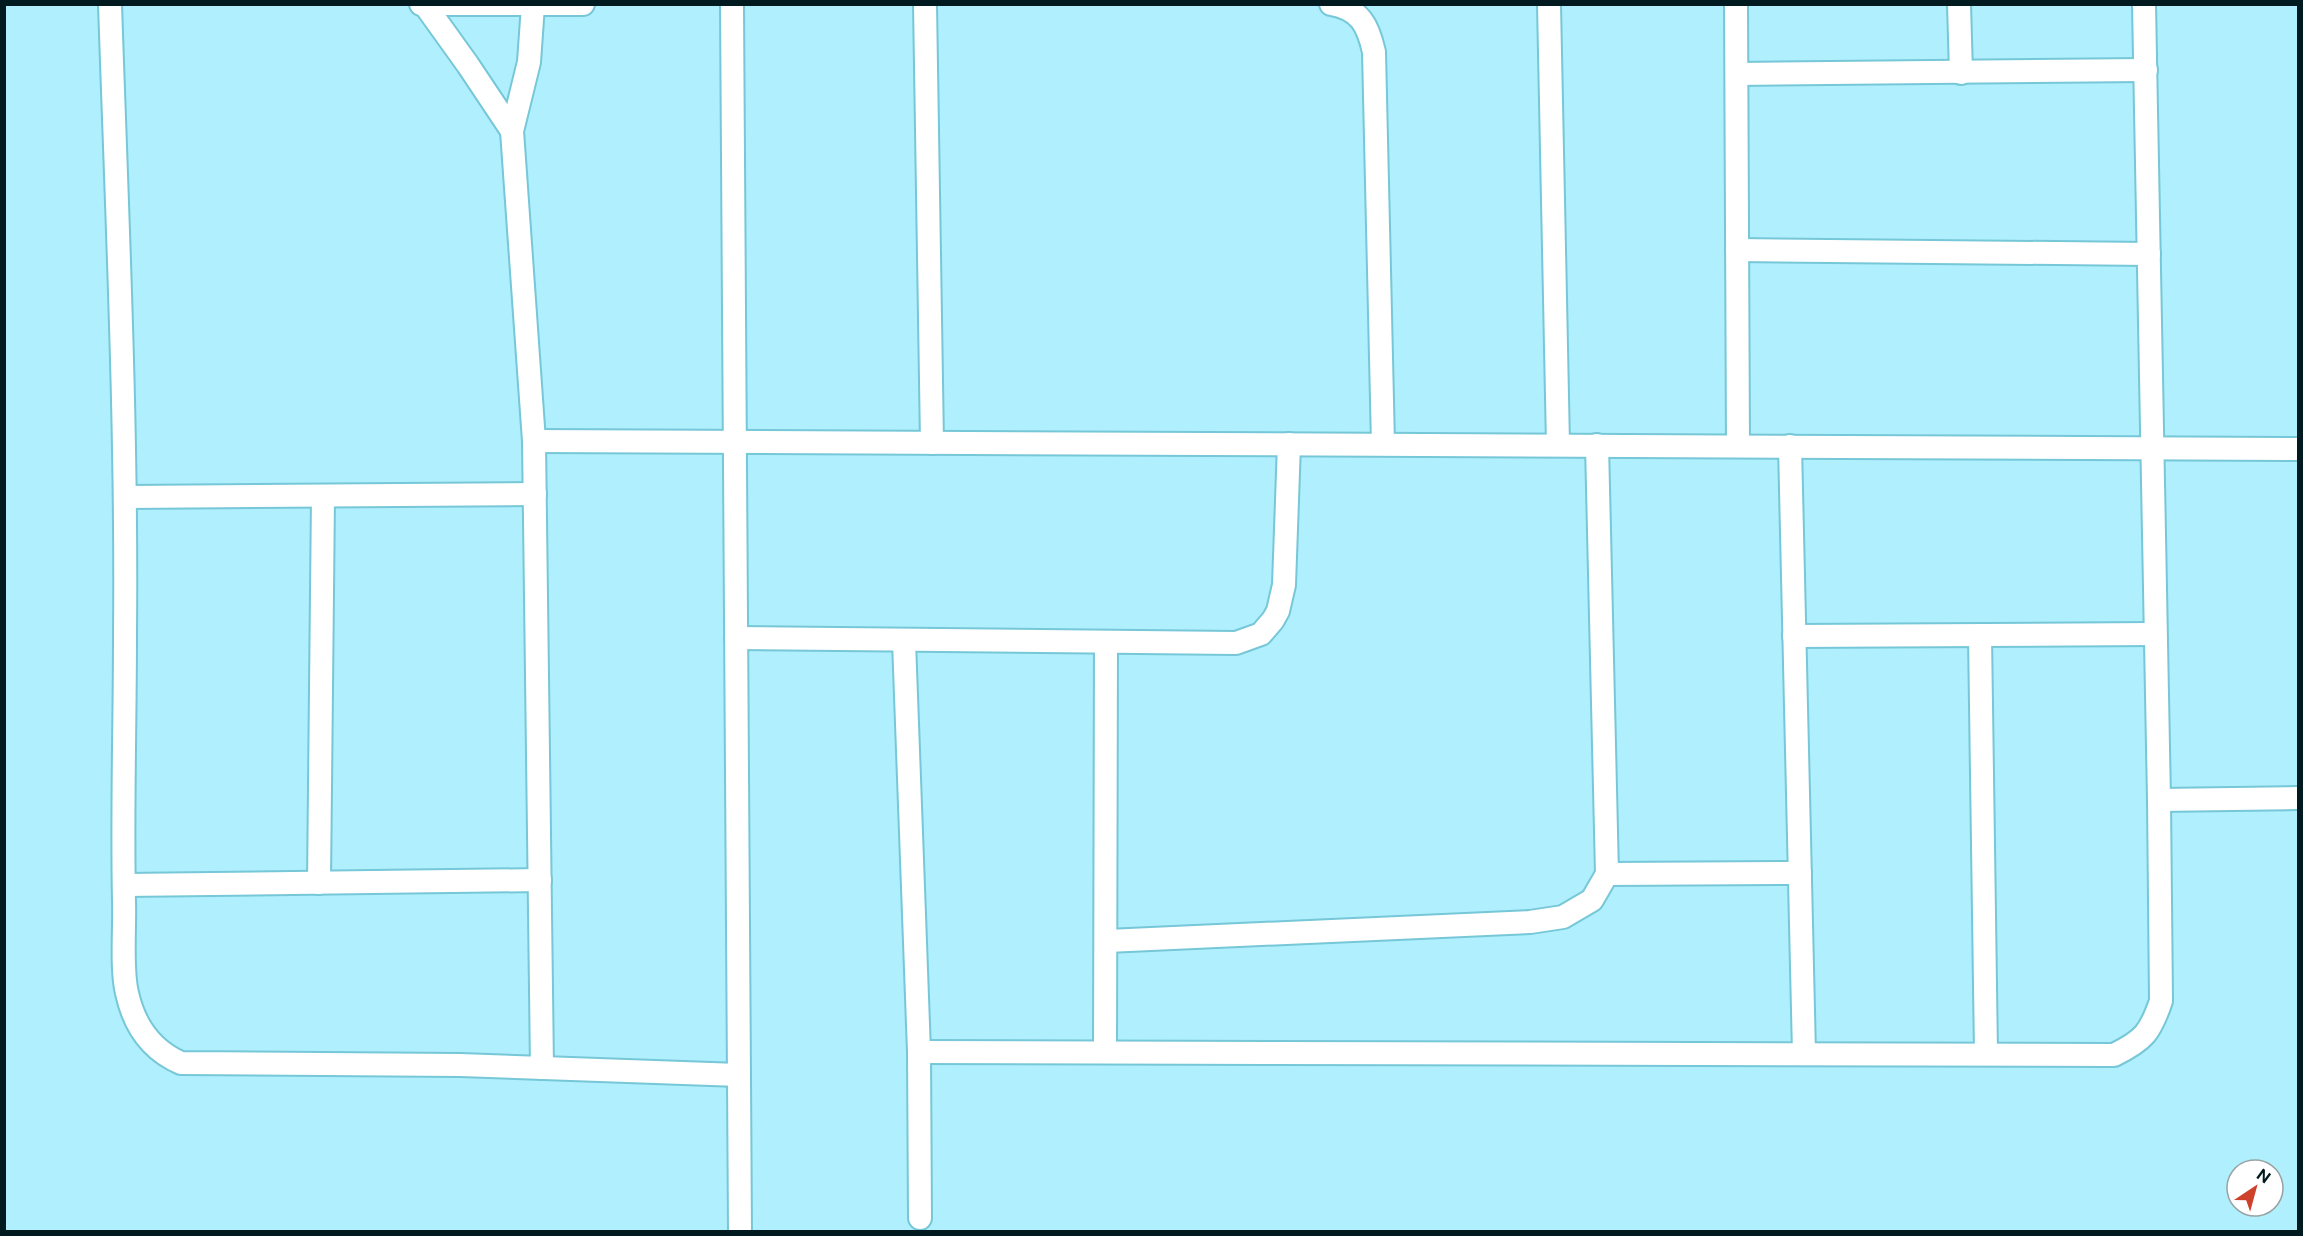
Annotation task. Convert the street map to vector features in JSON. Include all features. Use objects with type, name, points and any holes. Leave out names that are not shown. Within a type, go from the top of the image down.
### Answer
[{"type":"street","points":[[110,4],[126,497],[124,885],[126,989],[131,1010],[140,1029],[151,1044],[165,1056],[181,1063],[448,1065],[739,1075]]},
{"type":"street","points":[[533,4],[529,62],[512,131],[534,441],[543,1068]]},
{"type":"street","points":[[423,5],[583,4]]},
{"type":"street","points":[[732,4],[740,1232]]},
{"type":"street","points":[[925,4],[932,443]]},
{"type":"street","points":[[1331,4],[1344,6],[1358,15],[1370,33],[1374,52],[1383,444]]},
{"type":"street","points":[[1550,4],[1558,445]]},
{"type":"street","points":[[1736,4],[1738,446]]},
{"type":"street","points":[[1959,4],[1961,73]]},
{"type":"street","points":[[919,1052],[2114,1055],[2136,1044],[2153,1025],[2161,1001],[2144,4]]},
{"type":"street","points":[[423,5],[468,65],[512,131]]},
{"type":"street","points":[[1737,74],[2146,70]]},
{"type":"street","points":[[1737,250],[2149,254]]},
{"type":"street","points":[[534,441],[2298,449]]},
{"type":"street","points":[[736,639],[1236,643],[1253,639],[1268,627],[1278,612],[1284,585],[1289,444]]},
{"type":"street","points":[[1107,941],[1530,922],[1563,917],[1592,900],[1607,874],[1597,445]]},
{"type":"street","points":[[1790,446],[1804,1054]]},
{"type":"street","points":[[126,497],[535,494]]},
{"type":"street","points":[[319,883],[323,496]]},
{"type":"street","points":[[1794,636],[2155,634]]},
{"type":"street","points":[[1980,635],[1986,1054]]},
{"type":"street","points":[[904,640],[919,1052],[920,1218]]},
{"type":"street","points":[[1106,642],[1106,1052]]},
{"type":"street","points":[[2159,800],[2298,798]]},
{"type":"street","points":[[1607,874],[1800,873]]},
{"type":"street","points":[[124,885],[540,880]]}]
